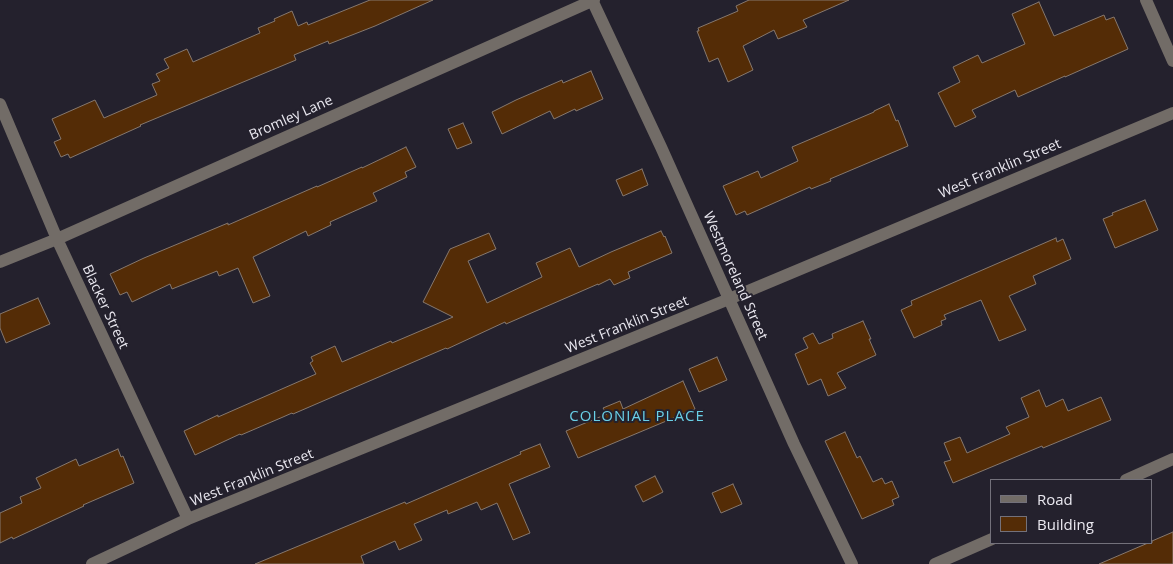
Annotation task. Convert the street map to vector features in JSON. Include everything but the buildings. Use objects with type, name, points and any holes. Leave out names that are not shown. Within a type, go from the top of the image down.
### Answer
[{"type":"street","name":"Bromley Lane","points":[[0,262],[56,239],[593,0]]},
{"type":"street","name":"Westmoreland Street","points":[[593,0],[794,444],[852,564]]},
{"type":"street","points":[[1146,0],[1173,61]]},
{"type":"street","name":"Blacker Street","points":[[0,104],[56,239],[188,520]]},
{"type":"street","name":"West Franklin Street","points":[[92,564],[188,520],[729,300],[1173,113]]},
{"type":"street","points":[[1128,479],[1173,459]]},
{"type":"street","points":[[935,564],[990,540]]},
{"type":"district","name":"COLONIAL PLACE","points":[[637,417]]}]
